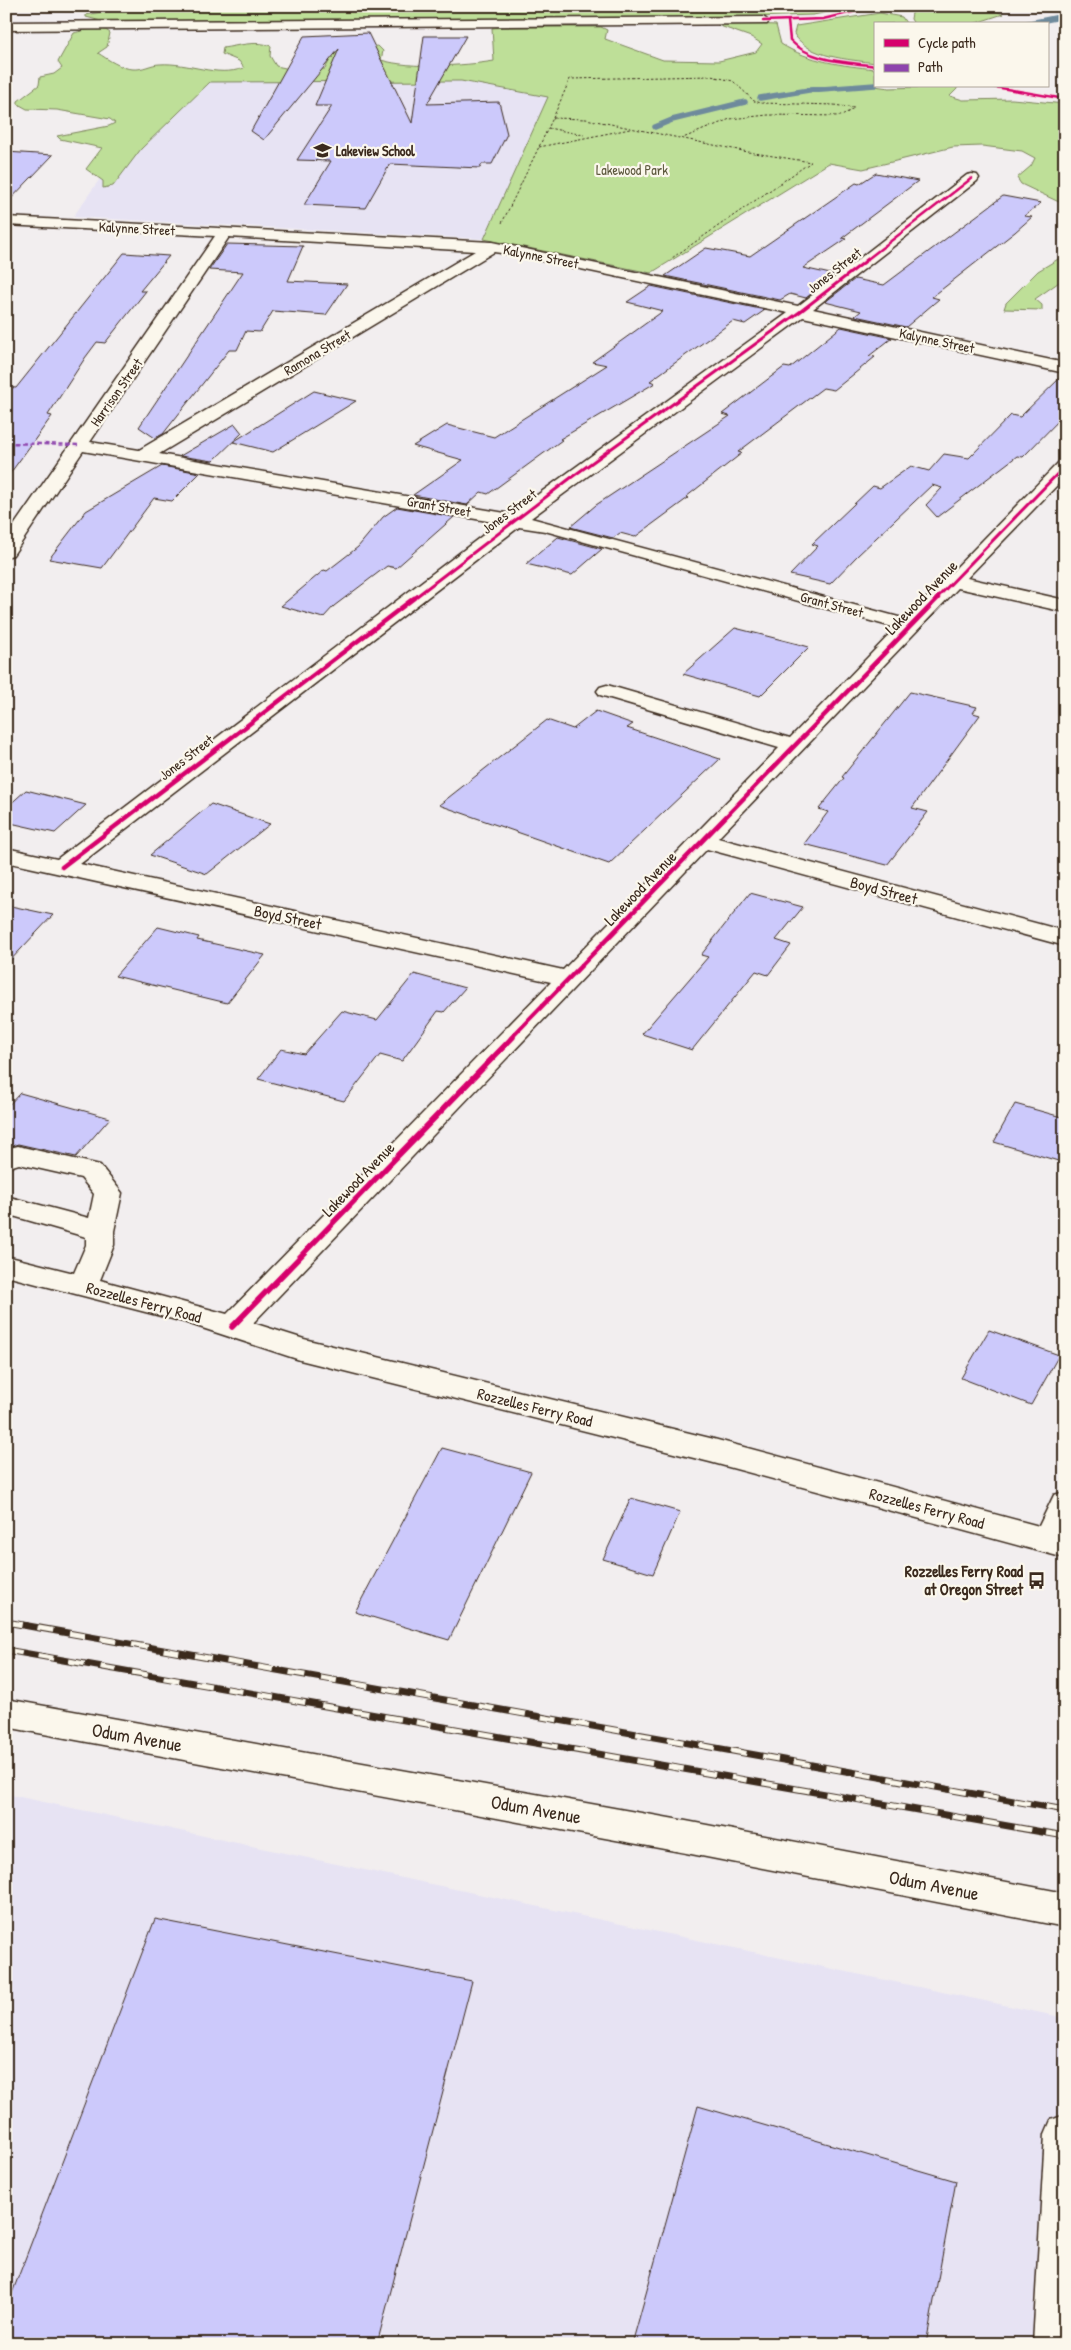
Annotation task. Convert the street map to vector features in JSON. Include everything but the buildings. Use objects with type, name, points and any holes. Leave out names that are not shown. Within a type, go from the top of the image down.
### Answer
[{"type":"street","points":[[6,26],[763,20]]},
{"type":"street","name":"Jones Street","points":[[62,867],[516,520],[800,311],[972,178]]},
{"type":"street","name":"Kalynne Street","points":[[6,221],[491,247],[555,258],[1065,368]]},
{"type":"street","name":"Harrison Street","points":[[6,551],[225,232]]},
{"type":"street","name":"Ramona Street","points":[[142,456],[491,247]]},
{"type":"street","name":"Grant Street","points":[[78,445],[516,520],[557,529],[910,626]]},
{"type":"street","name":"Lakewood Avenue","points":[[232,1327],[1065,466]]},
{"type":"street","points":[[953,581],[1062,602]]},
{"type":"street","points":[[607,691],[794,746]]},
{"type":"street","name":"Boyd Street","points":[[703,841],[1065,939]]},
{"type":"street","name":"Boyd Street","points":[[6,855],[570,979]]},
{"type":"street","points":[[6,1159],[18,1155],[90,1171],[108,1193],[100,1231],[100,1245],[83,1286]]},
{"type":"street","points":[[6,1205],[100,1231]]},
{"type":"street","name":"Rozzelles Ferry Road","points":[[6,1266],[190,1313],[300,1349],[710,1450],[1057,1542]]},
{"type":"street","points":[[1057,1542],[1065,1504]]},
{"type":"street","name":"Odum Avenue","points":[[6,1713],[686,1837],[1065,1910]]},
{"type":"street","points":[[1055,2344],[1065,2134]]},
{"type":"path","points":[[491,247],[570,79],[711,76],[733,81],[754,101],[761,103],[834,104],[854,108],[842,116],[768,115],[730,119],[682,138]]},
{"type":"path","points":[[553,118],[586,119],[748,152],[811,162],[669,261]]},
{"type":"path","points":[[548,128],[561,132],[590,135]]},
{"type":"path","points":[[539,146],[590,135],[633,129]]},
{"type":"shaded area","name":"Lakeview School","points":[[562,73],[484,239],[73,217],[168,82]]},
{"type":"shaded area","points":[[6,1794],[1065,2018],[1065,2344],[6,2344]]},
{"type":"green space","points":[[132,6],[860,6],[813,15],[752,17],[101,21],[86,17],[86,15]]},
{"type":"green space","points":[[925,6],[979,9],[988,7],[1003,14],[979,22],[913,22],[911,19],[912,13]]},
{"type":"green space","points":[[880,13],[902,17],[905,22],[874,22],[874,63],[819,53],[801,42],[794,34],[796,26]]},
{"type":"green space","name":"Lakewood Park","points":[[725,23],[776,25],[781,44],[803,55],[826,62],[874,69],[874,88],[957,88],[950,96],[963,100],[1012,99],[1065,104],[1065,202],[1059,202],[1021,184],[1017,178],[1031,166],[1035,158],[1022,151],[982,146],[953,147],[863,169],[829,163],[651,273],[484,239],[548,97],[461,81],[210,82],[141,149],[113,186],[103,188],[103,181],[86,169],[102,148],[60,139],[57,136],[109,126],[115,123],[110,119],[57,110],[27,109],[18,104],[18,101],[39,85],[40,77],[54,74],[62,68],[58,62],[74,33],[93,29],[102,29],[110,33],[107,47],[98,53],[129,69],[144,68],[157,64],[171,64],[213,71],[234,71],[244,68],[239,61],[222,54],[223,48],[253,43],[271,46],[270,56],[276,66],[290,69],[325,69],[335,50],[378,46],[383,51],[381,60],[407,65],[453,65],[494,61],[492,28],[504,27],[601,27],[607,30],[605,39],[663,60],[719,61],[756,52],[762,44],[751,37],[717,25]]},
{"type":"green space","points":[[1065,255],[1065,278],[1035,299],[1042,305],[1042,310],[1004,309],[1006,303],[1038,271]]},
{"type":"waterway","points":[[1035,22],[1065,16]]},
{"type":"waterway","points":[[760,98],[809,90],[874,85]]},
{"type":"waterway","points":[[655,127],[672,120],[745,102]]},
{"type":"railway","points":[[6,1622],[1065,1810]]},
{"type":"railway","points":[[6,1650],[1065,1836]]},
{"type":"marked path","points":[[6,443],[78,445]]},
{"type":"cycle path","points":[[763,21],[823,19],[878,6]]},
{"type":"cycle path","points":[[788,21],[790,40],[805,51],[829,59],[874,66]]},
{"type":"cycle path","points":[[1001,88],[1065,99]]},
{"type":"cycle path","points":[[62,867],[572,477],[801,311],[972,178]]},
{"type":"cycle path","points":[[232,1327],[1065,466]]},
{"type":"place","name":"Lakeview School","points":[[322,150]]},
{"type":"place","name":"Rozzelles Ferry Road at Oregon Street","points":[[1037,1580]]}]
